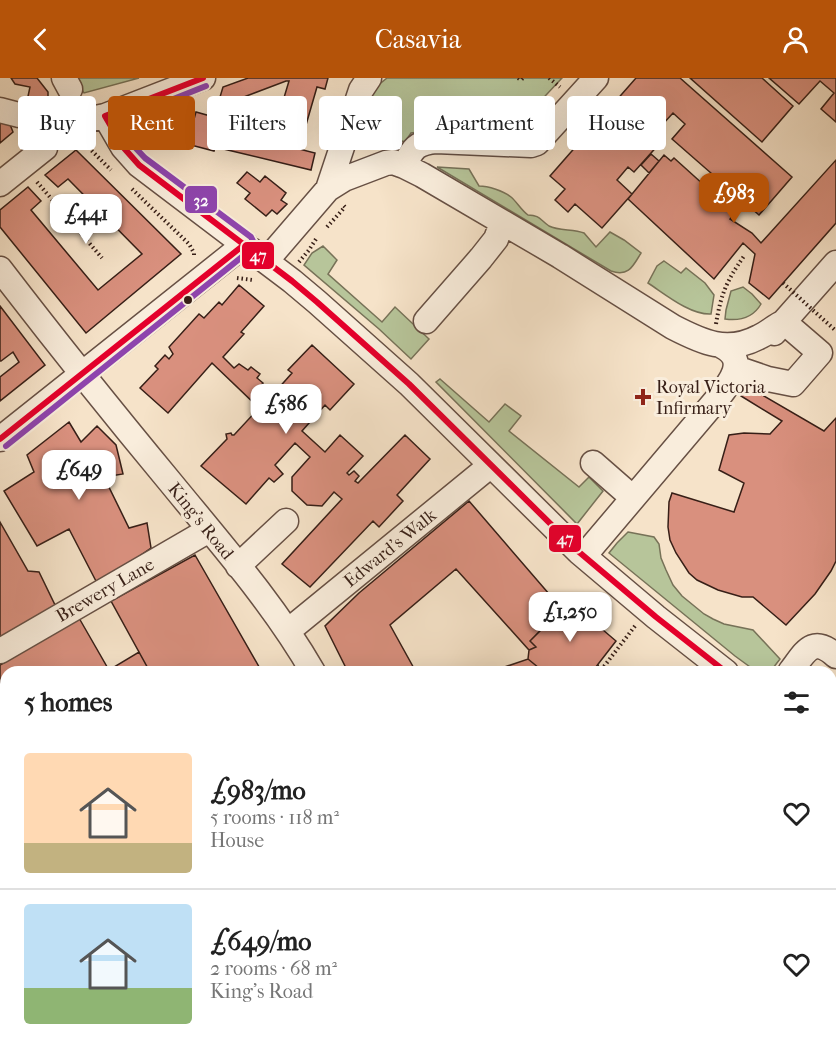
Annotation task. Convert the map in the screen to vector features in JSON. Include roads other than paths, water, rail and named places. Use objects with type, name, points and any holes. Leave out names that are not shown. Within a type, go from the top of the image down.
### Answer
[{"type":"street","points":[[0,110],[62,121],[81,121],[105,116],[203,78]]},
{"type":"street","points":[[261,271],[328,189],[361,90],[369,78]]},
{"type":"street","points":[[404,166],[411,152],[417,145],[424,142],[531,145],[537,143],[596,78]]},
{"type":"street","points":[[105,116],[123,147],[139,165],[245,244],[261,271],[299,287],[409,384],[584,556],[718,666]]},
{"type":"street","points":[[0,184],[42,150]]},
{"type":"street","points":[[328,189],[353,175],[386,163],[393,162],[404,166],[560,256],[691,337],[712,344],[718,338]]},
{"type":"street","points":[[426,321],[496,239],[502,223]]},
{"type":"street","points":[[0,439],[245,244]]},
{"type":"street","points":[[584,556],[717,399],[739,369],[836,263]]},
{"type":"street","name":"King's Road","points":[[0,269],[81,375],[238,566],[288,631],[309,666]]},
{"type":"street","points":[[718,338],[750,342],[784,322]]},
{"type":"street","points":[[739,369],[768,379],[793,384],[820,353],[784,322]]},
{"type":"street","points":[[718,338],[734,355],[739,369]]},
{"type":"street","points":[[593,464],[633,498]]},
{"type":"street","name":"Edward's Walk","points":[[288,631],[491,465]]},
{"type":"street","points":[[238,566],[286,521]]},
{"type":"street","name":"Brewery Lane","points":[[0,651],[209,530]]},
{"type":"street","points":[[795,666],[807,651],[817,645],[836,656]]},
{"type":"place","name":"Royal Victoria Infirmary","points":[[643,397]]}]
